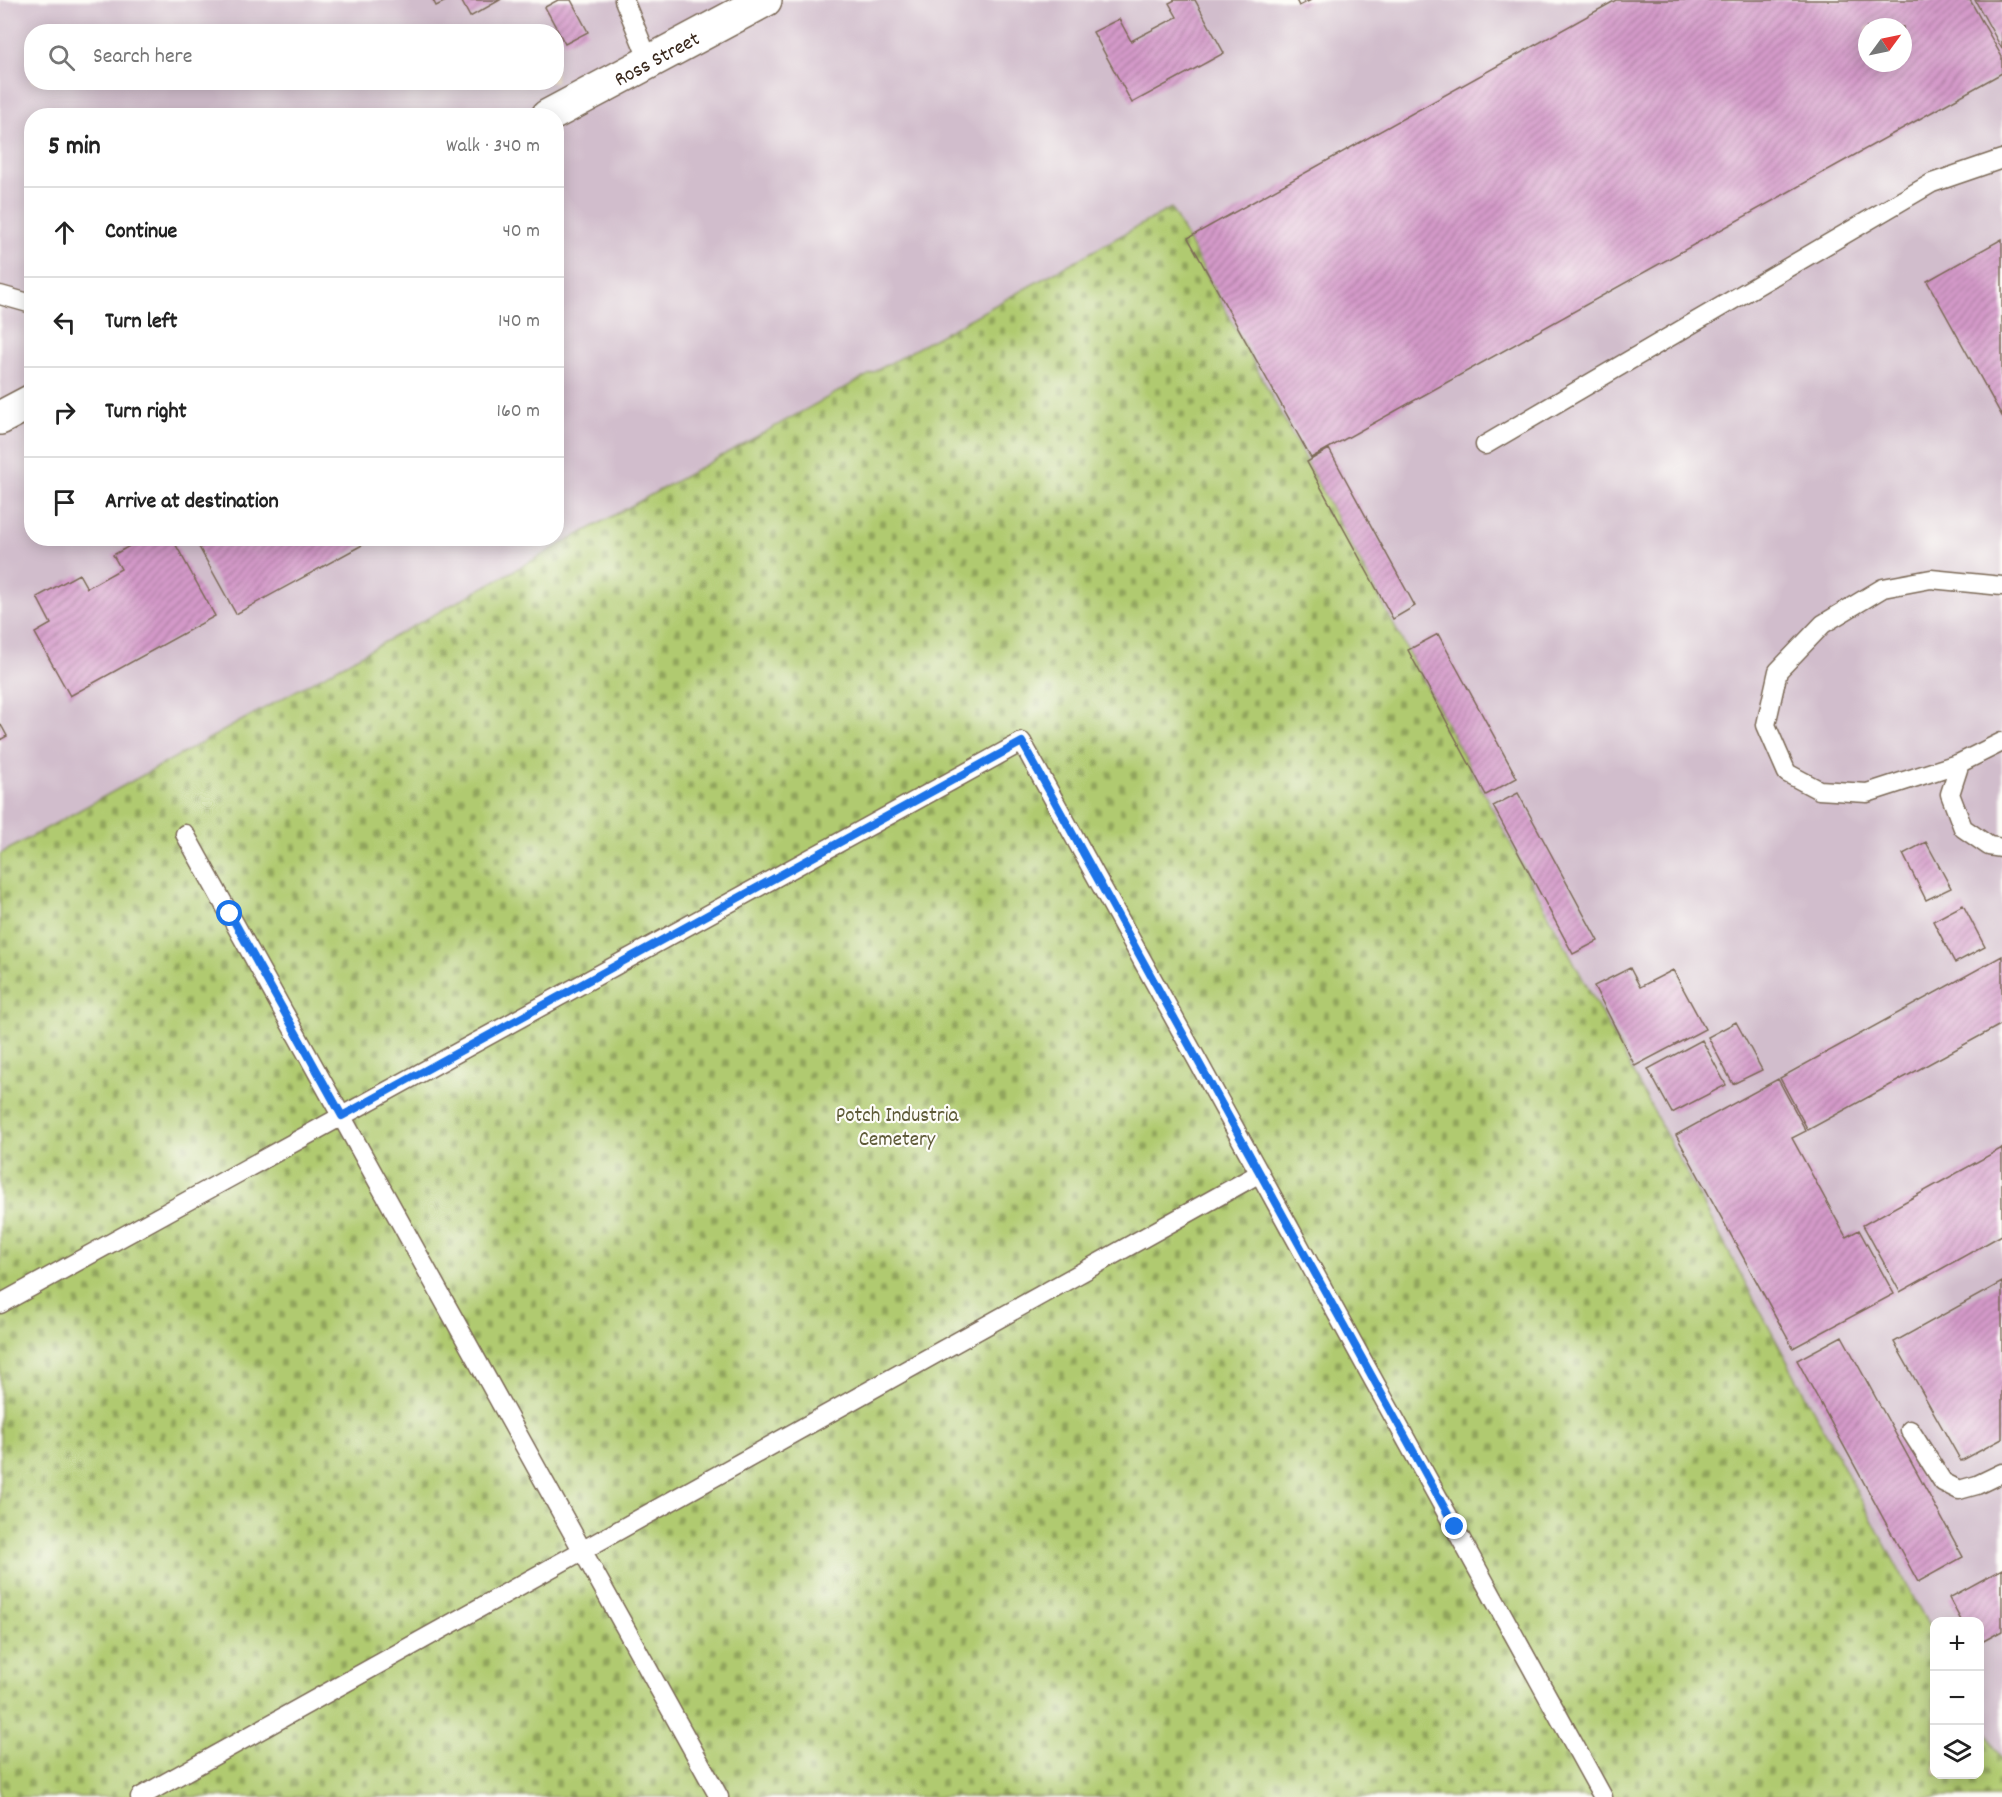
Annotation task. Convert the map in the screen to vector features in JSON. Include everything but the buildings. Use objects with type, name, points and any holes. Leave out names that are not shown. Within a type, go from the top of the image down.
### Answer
[{"type":"street","name":"Ross Street","points":[[563,108],[765,0]]},
{"type":"street","points":[[0,418],[24,405]]},
{"type":"lane","points":[[624,0],[650,61]]},
{"type":"lane","points":[[1485,445],[1932,183],[2002,159]]},
{"type":"lane","points":[[0,295],[24,302]]},
{"type":"lane","points":[[2002,586],[1931,579],[1883,588],[1823,624],[1778,671],[1766,725],[1787,773],[1819,790],[1867,793],[1960,764],[2002,742]]},
{"type":"lane","points":[[0,1304],[1022,742],[1603,1797]]},
{"type":"lane","points":[[1960,764],[1950,794],[1963,828],[1989,846],[2002,848]]},
{"type":"lane","points":[[185,834],[719,1797]]},
{"type":"lane","points":[[140,1797],[1260,1173]]},
{"type":"lane","points":[[1910,1430],[1943,1482],[1959,1490],[1977,1485],[2002,1473]]},
{"type":"shaded area","name":"Potch Industria Cemetery","points":[[0,0],[2002,0],[2002,1797],[0,1797]]},
{"type":"green space","name":"Potch Industria Cemetery","points":[[1171,208],[1930,1629],[1930,1779],[1984,1779],[1984,1728],[2002,1762],[2002,1797],[0,1797],[0,854],[558,546],[564,546],[564,543]]},
{"type":"route","points":[[230,914],[342,1116],[1022,742],[1455,1527]]}]
